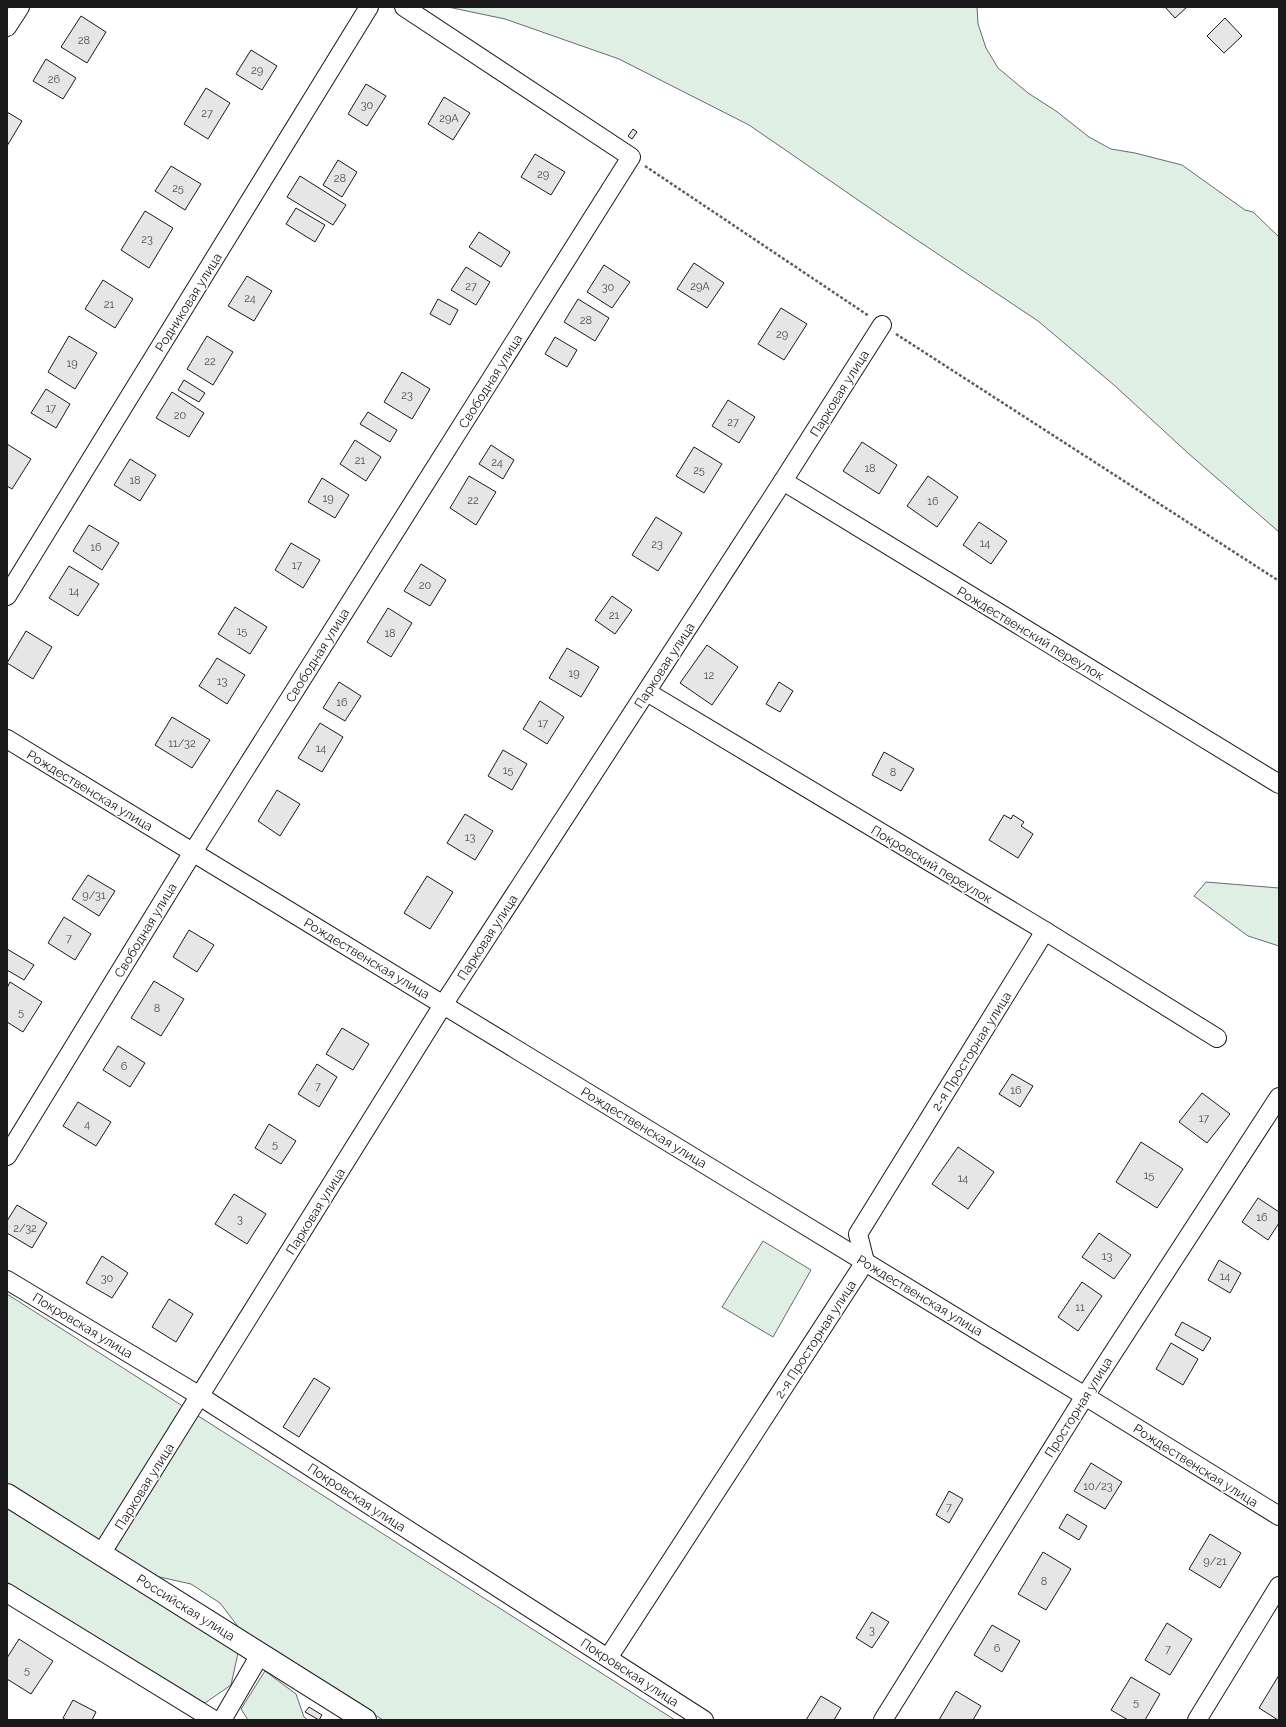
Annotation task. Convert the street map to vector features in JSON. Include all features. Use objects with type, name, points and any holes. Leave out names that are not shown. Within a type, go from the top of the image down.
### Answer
[{"type":"main road","name":"Российская улица","points":[[7,1496],[261,1653],[365,1720]]},
{"type":"street","points":[[7,27],[20,7]]},
{"type":"street","name":"Родниковая улица","points":[[7,596],[369,7]]},
{"type":"street","points":[[404,7],[631,157]]},
{"type":"street","name":"Свободная улица","points":[[7,1156],[193,852],[631,157]]},
{"type":"street","name":"Парковая улица","points":[[102,1554],[443,1005],[647,692],[882,325]]},
{"type":"street","name":"Рождественский переулок","points":[[783,481],[1279,784]]},
{"type":"street","name":"Покровский переулок","points":[[647,692],[1045,931],[1217,1038]]},
{"type":"street","name":"Рождественская улица","points":[[7,739],[1279,1516]]},
{"type":"street","name":"2-я Просторная улица","points":[[608,1658],[865,1262],[858,1234],[1045,931]]},
{"type":"street","name":"Просторная улица","points":[[883,1720],[1084,1396],[1279,1097]]},
{"type":"street","name":"Покровская улица","points":[[7,1280],[200,1396],[704,1720]]},
{"type":"street","points":[[1197,1720],[1279,1586]]},
{"type":"street","points":[[7,1592],[214,1720]]},
{"type":"street","points":[[222,1720],[261,1653]]},
{"type":"path","points":[[631,157],[882,325],[1279,581]]},
{"type":"green space","points":[[448,7],[977,7],[978,24],[986,48],[998,68],[1028,93],[1056,111],[1089,137],[1111,149],[1135,153],[1182,165],[1245,210],[1253,212],[1279,237],[1279,532],[1189,454],[1114,385],[1038,321],[749,125],[619,59],[505,19]]},
{"type":"green space","points":[[1206,882],[1279,888],[1279,946],[1248,936],[1194,896]]},
{"type":"green space","points":[[763,1241],[811,1270],[773,1337],[722,1307]]},
{"type":"green space","points":[[7,1294],[675,1720],[383,1720],[243,1633],[220,1603],[191,1584],[155,1576],[7,1484]]},
{"type":"green space","points":[[7,1508],[238,1653],[231,1685],[205,1703],[7,1582]]},
{"type":"green space","points":[[265,1671],[296,1694],[304,1717],[308,1720],[248,1720],[241,1709]]},
{"type":"building","points":[[1165,7],[1187,7],[1175,18]]},
{"type":"building","points":[[81,16],[106,32],[87,63],[61,47]]},
{"type":"building","points":[[1225,18],[1242,36],[1224,53],[1207,36]]},
{"type":"building","points":[[251,50],[277,66],[262,90],[236,74]]},
{"type":"building","points":[[46,59],[76,78],[63,99],[33,81]]},
{"type":"building","points":[[366,84],[386,96],[367,126],[348,114]]},
{"type":"building","points":[[206,88],[230,103],[208,139],[184,124]]},
{"type":"building","points":[[444,97],[470,113],[453,140],[428,124]]},
{"type":"building","points":[[7,112],[22,121],[7,146]]},
{"type":"building","points":[[633,129],[637,132],[632,139],[628,136]]},
{"type":"building","points":[[535,154],[565,172],[551,195],[521,177]]},
{"type":"building","points":[[338,160],[357,172],[342,197],[323,185]]},
{"type":"building","points":[[171,166],[201,184],[185,210],[155,191]]},
{"type":"building","points":[[300,176],[346,205],[333,225],[287,197]]},
{"type":"building","points":[[296,208],[325,225],[315,242],[286,224]]},
{"type":"building","points":[[145,211],[173,228],[149,268],[121,250]]},
{"type":"building","points":[[479,232],[510,252],[501,267],[469,247]]},
{"type":"building","points":[[694,263],[724,283],[707,308],[677,289]]},
{"type":"building","points":[[604,265],[630,282],[612,308],[587,292]]},
{"type":"building","points":[[466,267],[490,282],[476,305],[451,290]]},
{"type":"building","points":[[247,276],[272,291],[254,321],[228,306]]},
{"type":"building","points":[[103,280],[133,299],[115,328],[85,309]]},
{"type":"building","points":[[438,299],[458,310],[450,325],[430,314]]},
{"type":"building","points":[[578,299],[609,318],[595,341],[564,322]]},
{"type":"building","points":[[781,308],[807,324],[784,360],[758,344]]},
{"type":"building","points":[[69,336],[97,353],[75,389],[48,372]]},
{"type":"building","points":[[207,336],[233,352],[213,385],[187,369]]},
{"type":"building","points":[[555,337],[577,350],[567,367],[545,354]]},
{"type":"building","points":[[402,372],[430,389],[412,419],[384,402]]},
{"type":"building","points":[[184,380],[205,393],[199,402],[178,390]]},
{"type":"building","points":[[46,389],[70,404],[56,428],[31,413]]},
{"type":"building","points":[[172,392],[204,413],[189,437],[156,418]]},
{"type":"building","points":[[728,400],[755,417],[739,443],[712,426]]},
{"type":"building","points":[[368,412],[397,430],[390,442],[360,424]]},
{"type":"building","points":[[355,440],[381,457],[366,481],[340,464]]},
{"type":"building","points":[[862,442],[897,465],[879,494],[843,471]]},
{"type":"building","points":[[7,444],[31,459],[12,489],[7,486]]},
{"type":"building","points":[[491,445],[514,460],[503,479],[479,464]]},
{"type":"building","points":[[694,447],[722,464],[704,493],[676,476]]},
{"type":"building","points":[[130,459],[156,475],[140,501],[114,485]]},
{"type":"building","points":[[469,476],[496,492],[476,525],[450,508]]},
{"type":"building","points":[[928,476],[958,497],[937,527],[907,506]]},
{"type":"building","points":[[322,478],[349,495],[335,518],[308,502]]},
{"type":"building","points":[[656,517],[682,533],[658,571],[632,555]]},
{"type":"building","points":[[979,522],[1007,541],[991,564],[963,545]]},
{"type":"building","points":[[89,525],[119,543],[102,570],[73,551]]},
{"type":"building","points":[[291,543],[320,560],[303,588],[275,570]]},
{"type":"building","points":[[421,564],[446,580],[430,606],[404,591]]},
{"type":"building","points":[[69,566],[99,584],[78,616],[49,598]]},
{"type":"building","points":[[612,596],[632,610],[615,634],[595,620]]},
{"type":"building","points":[[235,607],[267,627],[250,654],[218,634]]},
{"type":"building","points":[[388,608],[412,623],[391,657],[367,642]]},
{"type":"building","points":[[26,631],[52,647],[33,679],[7,663]]},
{"type":"building","points":[[707,645],[738,667],[712,705],[680,683]]},
{"type":"building","points":[[567,648],[599,667],[581,697],[549,678]]},
{"type":"building","points":[[217,658],[245,675],[227,704],[199,686]]},
{"type":"building","points":[[339,682],[361,696],[345,721],[323,708]]},
{"type":"building","points":[[779,682],[793,691],[780,712],[766,704]]},
{"type":"building","points":[[540,701],[564,717],[547,744],[523,729]]},
{"type":"building","points":[[172,717],[210,740],[192,768],[155,745]]},
{"type":"building","points":[[320,723],[343,737],[322,772],[298,758]]},
{"type":"building","points":[[503,750],[527,764],[512,790],[488,776]]},
{"type":"building","points":[[884,752],[914,769],[901,791],[872,775]]},
{"type":"building","points":[[277,790],[300,804],[280,836],[258,821]]},
{"type":"building","points":[[465,814],[493,831],[475,860],[447,843]]},
{"type":"building","points":[[1004,815],[1011,819],[1013,815],[1024,822],[1021,826],[1033,834],[1018,858],[989,840]]},
{"type":"building","points":[[88,875],[115,891],[99,916],[72,899]]},
{"type":"building","points":[[427,876],[453,892],[430,929],[404,913]]},
{"type":"building","points":[[64,917],[91,934],[75,960],[48,943]]},
{"type":"building","points":[[189,930],[214,945],[197,972],[173,957]]},
{"type":"building","points":[[7,949],[34,965],[24,980],[7,970]]},
{"type":"building","points":[[154,981],[184,999],[161,1036],[131,1018]]},
{"type":"building","points":[[10,982],[42,1002],[23,1032],[7,1022],[7,988]]},
{"type":"building","points":[[342,1028],[369,1044],[353,1070],[326,1054]]},
{"type":"building","points":[[118,1046],[145,1063],[130,1087],[103,1070]]},
{"type":"building","points":[[317,1064],[337,1077],[319,1107],[298,1094]]},
{"type":"building","points":[[1012,1074],[1033,1086],[1020,1107],[999,1094]]},
{"type":"building","points":[[1202,1093],[1230,1114],[1207,1143],[1179,1122]]},
{"type":"building","points":[[78,1102],[111,1122],[96,1146],[63,1126]]},
{"type":"building","points":[[269,1124],[296,1141],[281,1164],[255,1148]]},
{"type":"building","points":[[1141,1142],[1183,1169],[1157,1208],[1116,1182]]},
{"type":"building","points":[[958,1147],[994,1172],[968,1209],[932,1184]]},
{"type":"building","points":[[234,1194],[266,1214],[247,1244],[215,1224]]},
{"type":"building","points":[[1258,1198],[1279,1212],[1279,1223],[1268,1240],[1242,1222]]},
{"type":"building","points":[[17,1205],[47,1223],[32,1248],[7,1233],[7,1221]]},
{"type":"building","points":[[1099,1233],[1131,1255],[1114,1279],[1082,1257]]},
{"type":"building","points":[[102,1256],[128,1273],[112,1298],[86,1283]]},
{"type":"building","points":[[1219,1260],[1241,1273],[1230,1293],[1208,1280]]},
{"type":"building","points":[[1082,1282],[1102,1296],[1078,1331],[1058,1317]]},
{"type":"building","points":[[169,1299],[193,1314],[176,1342],[152,1327]]},
{"type":"building","points":[[1182,1322],[1211,1338],[1203,1351],[1175,1335]]},
{"type":"building","points":[[1171,1343],[1198,1359],[1183,1385],[1156,1369]]},
{"type":"building","points":[[314,1378],[330,1388],[299,1437],[283,1427]]},
{"type":"building","points":[[1091,1463],[1122,1482],[1105,1509],[1074,1491]]},
{"type":"building","points":[[949,1491],[963,1499],[949,1523],[936,1515]]},
{"type":"building","points":[[1067,1514],[1087,1526],[1079,1540],[1059,1528]]},
{"type":"building","points":[[1210,1534],[1241,1553],[1220,1588],[1189,1569]]},
{"type":"building","points":[[1043,1552],[1071,1569],[1046,1610],[1018,1594]]},
{"type":"building","points":[[872,1612],[889,1622],[872,1648],[856,1638]]},
{"type":"building","points":[[1167,1623],[1192,1639],[1170,1675],[1145,1660]]},
{"type":"building","points":[[992,1625],[1020,1641],[1002,1672],[974,1655]]},
{"type":"building","points":[[19,1639],[53,1661],[31,1694],[7,1679],[7,1658]]},
{"type":"building","points":[[1279,1675],[1279,1720],[1278,1720],[1259,1708]]},
{"type":"building","points":[[1131,1677],[1160,1694],[1145,1720],[1128,1720],[1111,1710]]},
{"type":"building","points":[[956,1691],[981,1706],[973,1720],[939,1720]]},
{"type":"building","points":[[821,1696],[841,1708],[834,1720],[806,1720]]},
{"type":"building","points":[[73,1700],[96,1712],[92,1720],[66,1720],[63,1718]]},
{"type":"building","points":[[309,1707],[322,1715],[319,1720],[305,1712]]}]
